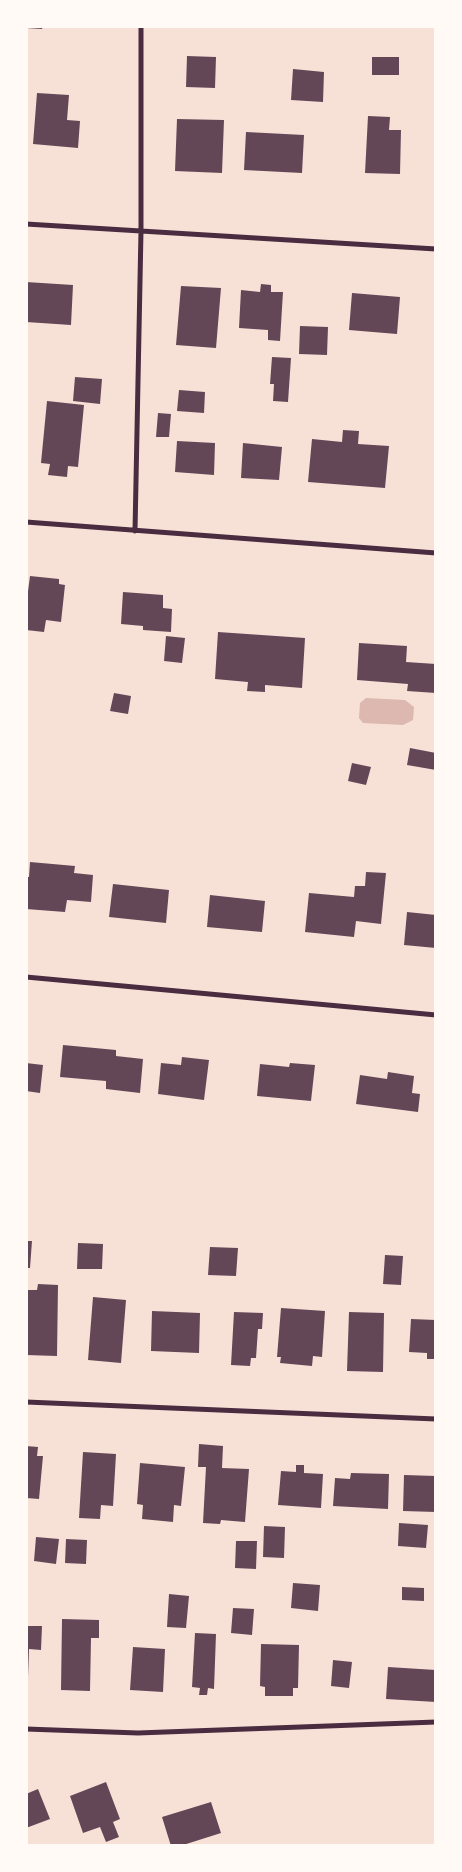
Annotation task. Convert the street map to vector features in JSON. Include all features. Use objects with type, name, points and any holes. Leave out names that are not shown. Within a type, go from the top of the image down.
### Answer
[{"type":"street","points":[[135,531],[141,231],[141,26]]},
{"type":"street","points":[[26,224],[436,250]]},
{"type":"street","points":[[26,522],[436,553]]},
{"type":"street","points":[[26,977],[436,1015]]},
{"type":"street","points":[[26,1402],[436,1419]]},
{"type":"street","points":[[26,1729],[138,1733],[436,1722]]},
{"type":"shaded area","points":[[366,698],[405,700],[414,707],[413,720],[403,725],[363,723],[359,718],[360,703]]},
{"type":"building","points":[[26,26],[43,26],[42,29],[26,28]]},
{"type":"building","points":[[187,56],[216,57],[215,88],[186,87]]},
{"type":"building","points":[[372,57],[399,57],[399,75],[372,75]]},
{"type":"building","points":[[293,69],[324,72],[323,102],[291,100]]},
{"type":"building","points":[[37,93],[69,95],[67,120],[80,121],[78,148],[33,144]]},
{"type":"building","points":[[368,116],[390,117],[389,130],[401,130],[400,174],[365,173]]},
{"type":"building","points":[[177,119],[224,120],[222,173],[175,171]]},
{"type":"building","points":[[246,132],[304,135],[302,173],[244,170]]},
{"type":"building","points":[[26,282],[73,285],[71,325],[26,322]]},
{"type":"building","points":[[261,284],[271,285],[271,292],[283,292],[280,341],[268,340],[268,330],[239,328],[241,290],[260,292]]},
{"type":"building","points":[[181,286],[221,288],[216,348],[176,345]]},
{"type":"building","points":[[352,293],[400,297],[397,334],[349,330]]},
{"type":"building","points":[[300,326],[328,327],[327,355],[299,354]]},
{"type":"building","points":[[272,357],[291,358],[288,402],[273,401],[274,384],[270,384]]},
{"type":"building","points":[[75,377],[102,379],[100,404],[73,401]]},
{"type":"building","points":[[179,390],[205,392],[204,413],[177,411]]},
{"type":"building","points":[[47,401],[84,405],[78,467],[68,466],[67,477],[48,475],[50,464],[41,463]]},
{"type":"building","points":[[158,413],[171,414],[169,437],[156,437]]},
{"type":"building","points":[[343,430],[359,431],[358,444],[389,446],[385,488],[308,482],[312,439],[342,442]]},
{"type":"building","points":[[177,441],[215,443],[214,475],[175,472]]},
{"type":"building","points":[[243,443],[282,447],[279,480],[241,478]]},
{"type":"building","points":[[30,576],[59,579],[59,584],[65,585],[61,622],[46,620],[44,632],[26,630],[26,607]]},
{"type":"building","points":[[123,592],[163,595],[163,608],[172,609],[171,632],[143,630],[143,626],[121,624]]},
{"type":"building","points":[[218,632],[305,638],[302,688],[265,685],[265,692],[247,691],[248,682],[215,679]]},
{"type":"building","points":[[166,636],[185,638],[182,663],[164,661]]},
{"type":"building","points":[[359,643],[407,646],[406,662],[436,664],[436,693],[407,691],[408,684],[357,680]]},
{"type":"building","points":[[114,693],[131,696],[128,714],[110,711]]},
{"type":"building","points":[[410,748],[436,753],[436,770],[407,765]]},
{"type":"building","points":[[352,763],[371,767],[366,785],[348,781]]},
{"type":"building","points":[[30,862],[75,866],[74,873],[93,875],[91,902],[67,900],[65,912],[26,909],[26,877],[29,877]]},
{"type":"building","points":[[366,872],[386,873],[381,924],[356,921],[354,937],[305,932],[309,893],[354,897],[355,886],[365,886]]},
{"type":"building","points":[[113,884],[169,890],[166,923],[109,917]]},
{"type":"building","points":[[210,895],[265,901],[262,932],[207,927]]},
{"type":"building","points":[[407,912],[436,915],[436,948],[404,945]]},
{"type":"building","points":[[63,1045],[116,1050],[116,1056],[143,1059],[140,1093],[106,1089],[106,1081],[60,1077]]},
{"type":"building","points":[[182,1057],[209,1060],[204,1100],[158,1094],[161,1063],[181,1065]]},
{"type":"building","points":[[26,1063],[43,1065],[40,1093],[26,1091]]},
{"type":"building","points":[[290,1063],[315,1065],[311,1101],[257,1096],[260,1064],[289,1067]]},
{"type":"building","points":[[388,1072],[414,1076],[412,1093],[420,1094],[418,1112],[356,1104],[360,1075],[387,1079]]},
{"type":"building","points":[[26,1241],[32,1241],[30,1268],[26,1268]]},
{"type":"building","points":[[78,1243],[103,1244],[102,1269],[77,1269]]},
{"type":"building","points":[[210,1247],[238,1248],[236,1276],[208,1275]]},
{"type":"building","points":[[385,1255],[403,1256],[401,1285],[383,1284]]},
{"type":"building","points":[[38,1284],[58,1285],[57,1356],[26,1355],[26,1290],[37,1290]]},
{"type":"building","points":[[93,1297],[126,1300],[121,1363],[88,1360]]},
{"type":"building","points":[[281,1308],[325,1311],[322,1357],[313,1356],[312,1366],[280,1363],[281,1357],[277,1357]]},
{"type":"building","points":[[152,1311],[200,1313],[199,1353],[151,1351]]},
{"type":"building","points":[[234,1312],[263,1313],[262,1329],[258,1329],[256,1358],[251,1358],[250,1366],[231,1365]]},
{"type":"building","points":[[349,1312],[384,1313],[383,1372],[347,1371]]},
{"type":"building","points":[[411,1319],[436,1320],[436,1359],[427,1359],[427,1353],[409,1352]]},
{"type":"building","points":[[199,1444],[223,1446],[222,1468],[249,1469],[245,1522],[221,1520],[220,1524],[203,1523],[206,1467],[198,1467]]},
{"type":"building","points":[[26,1446],[38,1447],[37,1456],[43,1456],[39,1499],[26,1498]]},
{"type":"building","points":[[83,1452],[116,1454],[113,1506],[101,1505],[100,1519],[79,1518]]},
{"type":"building","points":[[140,1463],[185,1467],[181,1506],[174,1505],[173,1522],[142,1519],[143,1505],[137,1504]]},
{"type":"building","points":[[296,1465],[304,1465],[304,1473],[323,1474],[321,1508],[278,1505],[281,1471],[296,1472]]},
{"type":"building","points":[[351,1473],[389,1474],[388,1509],[333,1506],[335,1478],[350,1479]]},
{"type":"building","points":[[404,1475],[436,1476],[436,1512],[403,1511]]},
{"type":"building","points":[[399,1523],[428,1525],[426,1548],[398,1546]]},
{"type":"building","points":[[264,1526],[285,1527],[284,1558],[263,1557]]},
{"type":"building","points":[[36,1537],[59,1539],[56,1564],[34,1561]]},
{"type":"building","points":[[66,1539],[87,1540],[86,1564],[65,1563]]},
{"type":"building","points":[[236,1541],[257,1541],[256,1569],[235,1568]]},
{"type":"building","points":[[293,1583],[320,1585],[318,1611],[291,1608]]},
{"type":"building","points":[[402,1587],[424,1588],[424,1601],[402,1600]]},
{"type":"building","points":[[169,1594],[189,1596],[186,1628],[167,1627]]},
{"type":"building","points":[[233,1608],[254,1609],[252,1635],[231,1633]]},
{"type":"building","points":[[62,1619],[99,1620],[99,1638],[91,1638],[90,1691],[61,1690]]},
{"type":"building","points":[[27,1626],[42,1626],[41,1650],[29,1649],[28,1677],[26,1677]]},
{"type":"building","points":[[195,1633],[216,1634],[214,1689],[208,1688],[207,1695],[199,1695],[200,1688],[192,1687]]},
{"type":"building","points":[[261,1644],[299,1645],[298,1688],[293,1688],[293,1696],[265,1696],[265,1687],[260,1686]]},
{"type":"building","points":[[133,1647],[165,1649],[163,1692],[130,1690]]},
{"type":"building","points":[[333,1660],[352,1662],[349,1688],[331,1686]]},
{"type":"building","points":[[388,1667],[436,1670],[436,1702],[386,1699]]},
{"type":"building","points":[[106,1782],[120,1819],[113,1822],[119,1837],[106,1842],[100,1827],[83,1833],[70,1796]]},
{"type":"building","points":[[38,1789],[50,1819],[26,1828],[26,1794]]},
{"type":"building","points":[[211,1802],[221,1833],[180,1846],[171,1846],[162,1817]]}]
